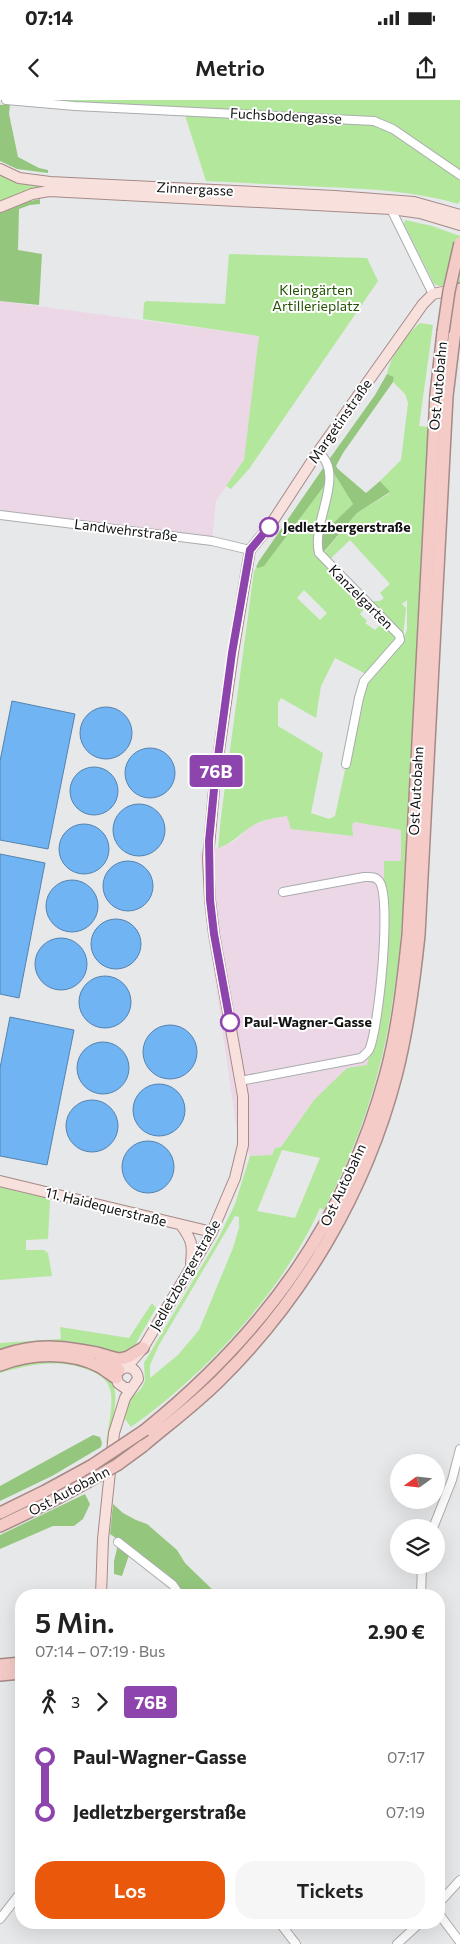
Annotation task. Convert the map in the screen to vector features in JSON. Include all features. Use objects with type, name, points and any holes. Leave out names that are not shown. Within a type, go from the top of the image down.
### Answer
[{"type":"highway","points":[[448,333],[449,291],[460,243]]},
{"type":"highway","points":[[448,333],[460,289]]},
{"type":"highway","name":"Ost Autobahn","points":[[2,1511],[45,1491],[91,1466],[145,1430],[187,1395],[236,1348],[297,1279],[334,1231],[364,1169],[381,1125],[398,1068],[414,986],[419,935],[447,396],[448,333]]},
{"type":"highway","name":"Ost Autobahn","points":[[0,1526],[50,1502],[117,1465],[187,1410],[220,1380],[253,1345],[286,1304],[351,1172],[371,1121],[386,1073],[396,1031],[408,935],[436,395],[448,333]]},
{"type":"highway","points":[[0,1356],[24,1349],[44,1346],[68,1347],[120,1359],[128,1357],[143,1348]]},
{"type":"highway","points":[[90,1352],[124,1374]]},
{"type":"highway","points":[[0,1365],[25,1358],[66,1357],[124,1374]]},
{"type":"highway","points":[[0,1665],[15,1664]]},
{"type":"highway","points":[[0,1675],[15,1674]]},
{"type":"main road","name":"Zinnergasse","points":[[0,169],[19,178],[50,182],[392,205]]},
{"type":"main road","name":"Zinnergasse","points":[[0,207],[32,194],[50,191],[392,205]]},
{"type":"main road","points":[[392,205],[414,202],[460,215]]},
{"type":"main road","points":[[392,205],[460,225]]},
{"type":"main road","points":[[432,294],[460,289]]},
{"type":"main road","name":"Margetinstraße","points":[[250,550],[269,527],[318,452],[432,294]]},
{"type":"main road","name":"Jedletzbergerstraße","points":[[124,1374],[143,1348],[212,1232],[235,1178],[243,1145],[243,1100],[214,934],[208,858],[215,779],[232,653],[250,550]]},
{"type":"main road","name":"11. Haidequerstraße","points":[[0,1181],[212,1232]]},
{"type":"main road","points":[[182,1225],[191,1239],[193,1248],[191,1268]]},
{"type":"main road","points":[[124,1374],[125,1388],[131,1388]]},
{"type":"main road","points":[[117,1421],[125,1398],[136,1383],[124,1374]]},
{"type":"main road","points":[[101,1589],[102,1539],[124,1374]]},
{"type":"street","name":"Fuchsbodengasse","points":[[6,100],[66,105],[374,121],[393,129],[460,175]]},
{"type":"street","points":[[392,205],[432,294]]},
{"type":"street","name":"Kanzelgarten","points":[[318,452],[326,460],[330,474],[318,534],[319,553],[399,635],[400,640],[364,681],[346,764]]},
{"type":"street","name":"Landwehrstraße","points":[[0,515],[212,541],[250,550]]},
{"type":"street","points":[[240,1080],[361,1058],[368,1051],[372,1038],[379,1005],[383,953],[383,896],[379,880],[374,877],[364,877],[283,892]]},
{"type":"street","points":[[437,1519],[452,1480],[460,1449]]},
{"type":"street","points":[[118,1542],[176,1589]]},
{"type":"street","points":[[421,1589],[422,1574]]},
{"type":"street","points":[[445,1896],[460,1880]]},
{"type":"street","points":[[0,1919],[15,1900]]},
{"type":"street","points":[[445,1922],[460,1942]]},
{"type":"street","points":[[284,1929],[296,1944]]},
{"type":"street","points":[[397,1944],[413,1929]]},
{"type":"shaded area","points":[[0,301],[260,336],[244,460],[216,501],[212,541],[0,515]]},
{"type":"shaded area","points":[[288,816],[292,829],[352,836],[354,822],[401,830],[401,862],[384,861],[384,987],[367,1065],[314,1100],[281,1147],[275,1148],[272,1155],[250,1156],[237,1132],[208,930],[200,852],[221,847],[235,841],[249,827],[270,819]]},
{"type":"green space","points":[[18,100],[460,100],[460,201],[458,204],[409,193],[376,190],[206,181],[183,109]]},
{"type":"green space","points":[[10,104],[9,114],[18,157],[39,168],[48,170],[48,173],[17,169],[0,161],[0,105]]},
{"type":"green space","points":[[0,173],[392,203],[418,206],[437,214],[52,188],[0,203]]},
{"type":"green space","points":[[40,199],[40,204],[19,209],[18,250],[42,254],[39,305],[0,301],[0,212],[20,203]]},
{"type":"green space","points":[[405,220],[432,226],[460,236],[460,283],[439,286],[434,284],[404,224]]},
{"type":"green space","name":"Kleingärten Artillerieplatz","points":[[229,254],[367,258],[378,281],[249,469],[231,489],[226,486],[244,460],[259,336],[143,319],[144,303],[146,301],[225,304]]},
{"type":"green space","points":[[420,323],[433,325],[419,426],[429,427],[403,916],[392,1005],[382,1058],[358,1136],[336,1186],[324,1210],[320,1208],[285,1270],[263,1300],[214,1357],[187,1383],[131,1427],[125,1419],[129,1400],[141,1389],[145,1381],[144,1363],[219,1237],[235,1204],[250,1156],[272,1155],[275,1148],[281,1147],[314,1100],[347,1068],[367,1065],[384,987],[384,861],[401,861],[401,830],[354,822],[352,826],[353,836],[291,829],[287,816],[257,823],[231,842],[218,848],[254,571],[328,461],[353,504],[319,537],[323,554],[357,513],[390,493],[380,481],[401,460],[408,403],[405,394],[393,382],[394,377],[387,374],[404,339]],"holes":[[[350,540],[390,584],[380,593],[384,598],[370,604],[403,636],[406,608],[402,604],[407,600],[407,630],[404,637],[398,639],[384,621],[375,630],[365,623],[367,621],[360,614],[366,607],[326,563]],[[304,590],[327,613],[320,620],[297,598]],[[335,658],[366,674],[335,816],[329,819],[311,813],[323,753],[278,726],[278,703],[281,698],[316,718],[321,686]],[[282,1150],[320,1158],[295,1218],[257,1211]],[[235,1216],[239,1217],[239,1228],[233,1248],[199,1330],[178,1355],[150,1378],[150,1365],[159,1345]]]},
{"type":"green space","points":[[387,374],[394,377],[393,382],[343,453],[336,466],[366,493],[380,481],[390,492],[357,513],[322,554],[319,537],[353,504],[328,461],[375,395]]},
{"type":"green space","points":[[326,464],[327,485],[324,486],[264,566],[256,567],[259,561]]},
{"type":"green space","points":[[0,1184],[15,1189],[15,1191],[48,1198],[50,1201],[48,1239],[26,1240],[26,1250],[44,1250],[48,1253],[52,1276],[0,1280]]},
{"type":"green space","points":[[152,1303],[156,1308],[131,1352],[116,1355],[87,1345],[66,1341],[44,1342],[0,1352],[0,1343],[61,1339],[60,1327],[129,1338]]},
{"type":"green space","points":[[68,1359],[96,1368],[110,1379],[114,1386],[114,1416],[108,1443],[106,1443],[111,1411],[111,1393],[104,1379],[98,1374],[80,1367],[57,1364],[35,1365],[0,1373],[0,1368],[21,1361]]},
{"type":"green space","points":[[93,1435],[100,1437],[101,1447],[52,1476],[0,1501],[0,1486]]},
{"type":"green space","points":[[85,1494],[90,1504],[83,1519],[74,1526],[53,1526],[0,1549],[0,1535]]},
{"type":"green space","points":[[113,1504],[123,1513],[147,1524],[177,1550],[185,1563],[212,1589],[179,1589],[168,1578],[129,1555],[122,1576],[114,1574],[114,1561],[119,1540],[110,1534]]},
{"type":"water","points":[[12,701],[75,714],[48,849],[0,840],[0,761]]},
{"type":"water","points":[[106,707],[120,711],[128,719],[132,733],[128,747],[120,755],[106,759],[92,755],[84,747],[80,733],[84,719],[92,711]]},
{"type":"water","points":[[145,748],[155,748],[168,755],[175,768],[175,778],[168,791],[155,798],[145,798],[136,794],[129,787],[125,778],[125,768],[129,759],[136,752]]},
{"type":"water","points":[[89,767],[99,767],[108,771],[114,777],[117,782],[117,800],[108,811],[99,815],[89,815],[80,811],[74,805],[70,796],[70,786],[74,777],[80,771]]},
{"type":"water","points":[[139,804],[149,806],[157,812],[163,820],[165,830],[163,840],[157,848],[149,854],[139,856],[129,854],[121,848],[115,840],[113,830],[115,820],[121,812],[129,806]]},
{"type":"water","points":[[79,824],[89,824],[102,831],[109,844],[109,854],[102,867],[89,874],[79,874],[70,870],[63,863],[59,854],[59,844],[63,835],[70,828]]},
{"type":"water","points":[[0,854],[45,863],[19,998],[0,994]]},
{"type":"water","points":[[128,861],[137,863],[148,872],[153,886],[151,895],[142,906],[128,911],[119,909],[108,900],[103,886],[105,877],[114,866]]},
{"type":"water","points":[[72,880],[82,882],[90,888],[96,896],[98,906],[96,916],[90,924],[82,930],[72,932],[62,930],[54,924],[48,916],[46,906],[48,896],[54,888],[62,882]]},
{"type":"water","points":[[121,919],[134,926],[140,934],[140,954],[134,962],[126,968],[111,969],[98,962],[92,954],[91,939],[98,926],[106,920]]},
{"type":"water","points":[[61,938],[71,940],[79,946],[85,954],[87,964],[85,974],[79,982],[71,988],[61,990],[51,988],[43,982],[37,974],[35,964],[37,954],[43,946],[51,940]]},
{"type":"water","points":[[100,976],[110,976],[120,980],[127,987],[131,1002],[127,1017],[120,1024],[110,1028],[100,1028],[90,1024],[83,1017],[79,1007],[79,997],[83,987],[90,980]]},
{"type":"water","points":[[10,1017],[74,1030],[47,1165],[0,1156],[0,1068]]},
{"type":"water","points":[[170,1025],[180,1027],[189,1033],[195,1042],[197,1052],[195,1062],[189,1071],[180,1077],[170,1079],[160,1077],[151,1071],[145,1062],[143,1052],[145,1042],[151,1033],[160,1027]]},
{"type":"water","points":[[98,1042],[108,1042],[122,1049],[129,1063],[129,1073],[122,1087],[108,1094],[98,1094],[88,1090],[81,1083],[77,1073],[77,1063],[81,1053],[88,1046]]},
{"type":"water","points":[[159,1084],[169,1086],[177,1092],[183,1100],[185,1110],[183,1120],[177,1128],[169,1134],[159,1136],[149,1134],[141,1128],[135,1120],[133,1110],[135,1100],[141,1092],[149,1086]]},
{"type":"water","points":[[92,1100],[102,1102],[110,1108],[116,1116],[118,1126],[116,1136],[110,1144],[102,1150],[92,1152],[82,1150],[74,1144],[68,1136],[66,1126],[68,1116],[74,1108],[82,1102]]},
{"type":"water","points":[[148,1141],[158,1143],[166,1149],[172,1157],[174,1167],[172,1177],[166,1185],[158,1191],[148,1193],[138,1191],[130,1185],[124,1177],[122,1167],[124,1157],[130,1149],[138,1143]]},
{"type":"bus line","name":"76B","points":[[230,1022],[214,934],[208,878],[211,812],[232,653],[250,550],[269,527]]},
{"type":"place","name":"Jedletzbergerstraße","points":[[269,527]]},
{"type":"place","name":"Paul-Wagner-Gasse","points":[[230,1022]]}]
